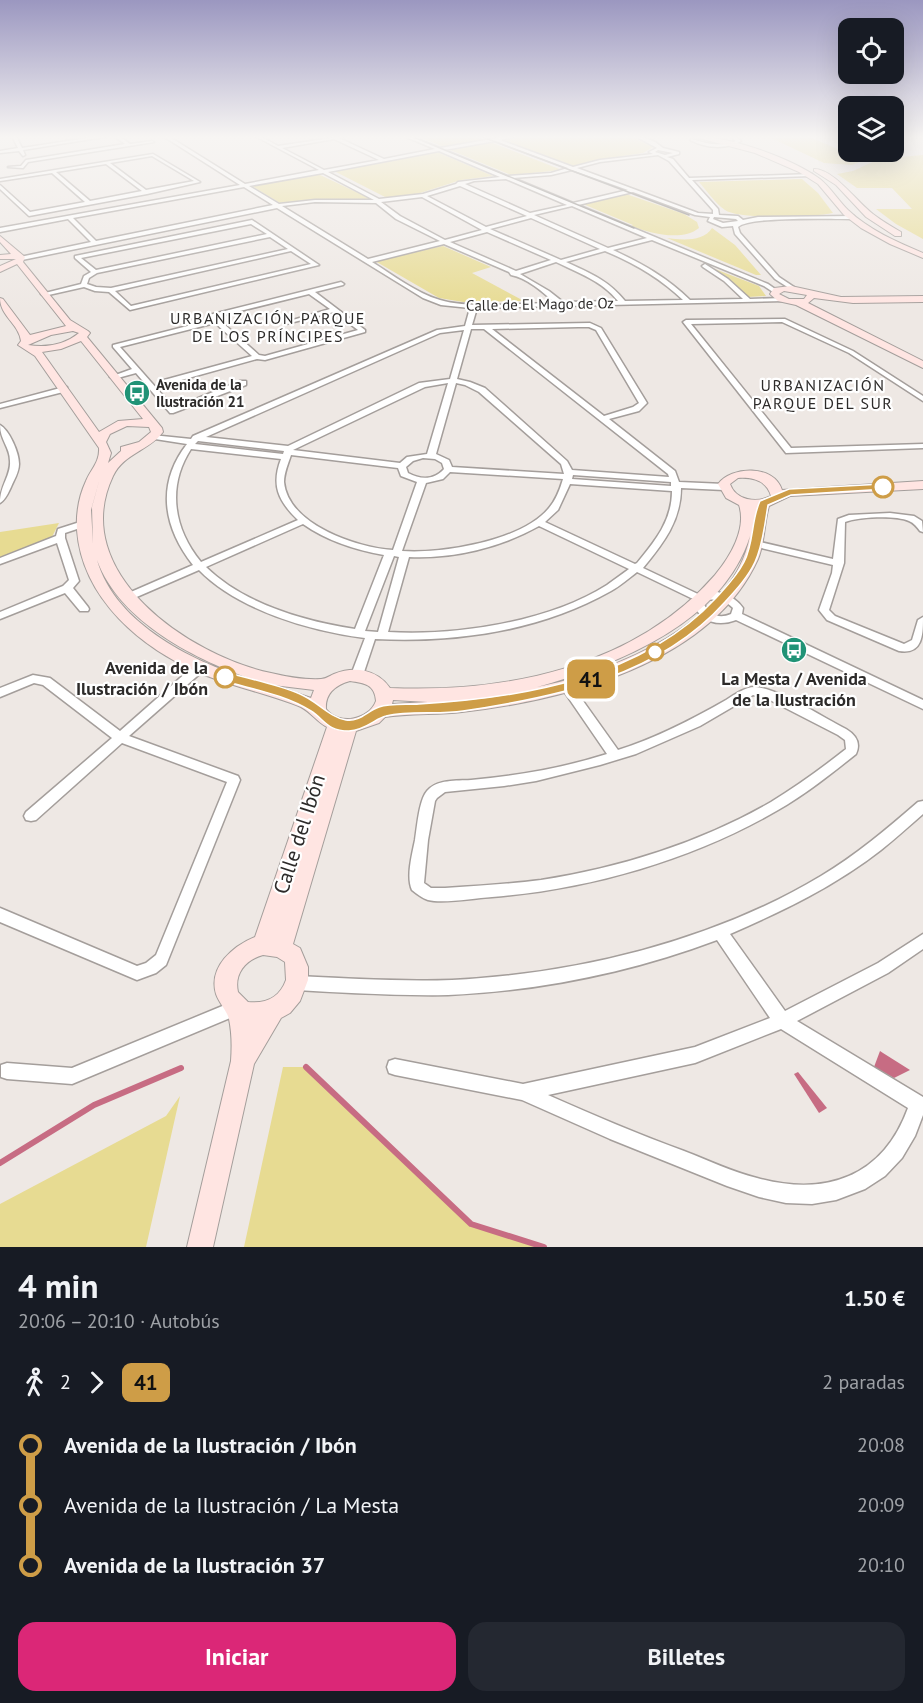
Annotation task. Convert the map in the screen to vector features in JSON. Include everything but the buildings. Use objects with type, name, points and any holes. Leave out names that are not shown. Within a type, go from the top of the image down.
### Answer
[{"type":"street","points":[[7,194],[29,214],[140,194]]},
{"type":"street","points":[[79,194],[89,203]]},
{"type":"street","points":[[0,230],[194,194]]},
{"type":"street","points":[[245,194],[267,208]]},
{"type":"street","name":"Calle de El Mago de Oz","points":[[259,194],[432,300],[455,305],[782,300]]},
{"type":"street","points":[[366,194],[405,222],[542,288],[562,305]]},
{"type":"street","points":[[483,194],[662,278],[689,302]]},
{"type":"street","points":[[546,194],[766,285],[782,300],[807,301],[811,296]]},
{"type":"street","points":[[366,261],[618,194]]},
{"type":"street","points":[[641,194],[697,214],[736,217],[738,223],[735,230],[737,233],[779,279],[792,288],[805,291],[811,296],[839,300],[923,299]]},
{"type":"street","points":[[702,194],[716,210],[710,220],[716,224],[758,219],[852,217]]},
{"type":"street","points":[[831,194],[852,217],[877,234],[923,256]]},
{"type":"street","points":[[848,194],[868,215],[903,237]]},
{"type":"street","points":[[0,268],[20,259],[94,242],[278,206],[320,201],[378,201],[422,195],[486,230],[604,283],[617,294],[623,303]]},
{"type":"street","points":[[0,198],[10,197]]},
{"type":"street","points":[[69,217],[94,242]]},
{"type":"street","points":[[95,272],[77,256],[252,222],[316,265],[130,308],[111,290]]},
{"type":"street","points":[[84,285],[86,277],[95,272],[272,235]]},
{"type":"street","points":[[0,238],[20,259],[44,294],[79,333],[152,424],[157,432],[155,437]]},
{"type":"street","points":[[513,274],[652,238]]},
{"type":"street","points":[[44,294],[84,285],[95,289],[111,290],[293,249]]},
{"type":"street","points":[[0,257],[20,259]]},
{"type":"street","points":[[711,263],[703,265],[726,280],[750,301]]},
{"type":"street","points":[[257,357],[211,316],[341,284]]},
{"type":"street","points":[[775,291],[792,288]]},
{"type":"street","points":[[167,382],[257,357],[265,358],[363,330],[309,291]]},
{"type":"street","points":[[798,302],[923,365]]},
{"type":"street","points":[[0,303],[25,334],[29,345],[39,354],[102,442],[106,452],[89,489],[83,524],[89,561],[107,596],[143,633],[200,667],[230,679],[295,697],[317,708],[324,718],[343,725],[368,721],[381,711],[386,703],[386,694],[379,683],[357,675],[343,676],[325,685],[297,685],[219,660],[158,625],[128,597],[111,573],[104,558],[97,526],[102,490],[108,473],[118,457],[155,437],[402,466],[416,457],[430,456],[446,462],[448,469]]},
{"type":"street","points":[[430,456],[474,306]]},
{"type":"street","points":[[288,323],[335,310]]},
{"type":"street","points":[[923,399],[851,352],[783,320],[686,322],[789,451],[923,446]]},
{"type":"street","points":[[216,321],[115,346],[173,411],[243,383]]},
{"type":"street","points":[[486,327],[672,472],[676,485],[677,505],[668,529],[657,548],[636,568],[604,591],[573,606],[525,622],[492,630],[426,636],[371,634],[282,615],[236,594],[198,566],[183,546],[169,506],[170,486],[192,442],[439,331],[469,327],[578,325],[590,325],[599,329],[643,403],[636,409],[605,418]]},
{"type":"street","points":[[29,345],[49,332],[79,333]]},
{"type":"street","points":[[29,345],[60,346],[79,333]]},
{"type":"street","points":[[114,377],[137,370]]},
{"type":"street","points":[[434,381],[453,381],[476,386],[482,390],[564,464],[568,477],[553,510],[537,522],[482,547],[447,553],[375,552],[341,542],[303,521],[288,504],[281,488],[280,477],[288,452],[422,385],[434,381]]},
{"type":"street","points":[[0,406],[64,389]]},
{"type":"street","points":[[102,442],[105,432],[119,424],[137,421],[152,424]]},
{"type":"street","points":[[0,427],[16,456],[15,466],[0,500]]},
{"type":"street","points":[[102,442],[119,449],[135,448]]},
{"type":"street","points":[[402,466],[404,474],[422,480],[437,479],[448,469],[724,487],[732,497],[744,502],[763,503],[777,496],[798,491],[923,485]]},
{"type":"street","points":[[724,487],[727,479],[739,475],[756,476],[770,482],[793,483],[923,478]]},
{"type":"street","points":[[357,675],[422,480]]},
{"type":"street","points":[[770,482],[777,489],[777,496]]},
{"type":"street","points":[[381,711],[460,707],[567,687],[604,675],[657,651],[701,603],[735,558],[747,517],[744,502]]},
{"type":"street","points":[[386,694],[435,696],[474,693],[516,686],[576,671],[646,641],[701,603],[725,597],[749,562],[756,544],[763,503]]},
{"type":"street","points":[[923,529],[918,521],[904,516],[843,519],[840,525],[836,580],[824,610],[828,616],[903,648],[912,647],[916,642],[923,620]]},
{"type":"street","points":[[128,597],[303,521]]},
{"type":"street","points":[[537,522],[636,568],[701,603],[722,620],[736,616],[923,705]]},
{"type":"street","points":[[0,616],[67,588],[74,581],[60,538],[61,531],[83,524]]},
{"type":"street","points":[[0,561],[60,538]]},
{"type":"street","points":[[756,544],[839,563]]},
{"type":"street","points":[[371,634],[397,553]]},
{"type":"street","points":[[67,588],[84,609]]},
{"type":"street","points":[[725,597],[738,608],[736,616]]},
{"type":"street","points":[[31,816],[200,667]]},
{"type":"street","points":[[0,693],[33,679],[46,681],[121,738],[234,780],[161,960],[151,968],[137,973],[0,915]]},
{"type":"street","points":[[317,708],[317,696],[325,685]]},
{"type":"street","points":[[567,687],[615,756]]},
{"type":"street","points":[[755,690],[770,694],[842,732],[851,738],[852,751],[809,784],[761,814],[694,844],[628,866],[531,887],[429,894],[417,886],[416,873],[427,809],[431,796],[443,787],[553,773],[615,756],[688,728],[755,690]]},
{"type":"street","name":"Calle del Ibón","points":[[272,946],[343,725]]},
{"type":"street","points":[[297,983],[389,987],[470,986],[606,965],[663,951],[720,932],[772,909],[824,882],[868,854],[923,806]]},
{"type":"street","points":[[395,1067],[523,1092],[603,1129],[759,1188],[804,1194],[842,1189],[861,1182],[877,1172],[896,1155],[906,1140],[921,1105],[782,1022],[720,932]]},
{"type":"street","points":[[523,1092],[694,1055],[782,1022],[883,968],[923,941]]},
{"type":"street","points":[[243,1061],[273,1010],[290,997],[297,983],[298,965],[289,951],[272,946],[246,951],[228,971],[226,987],[231,1003],[238,1009],[255,1014],[273,1010]]},
{"type":"street","points":[[201,1247],[243,1061],[244,1045],[238,1009]]},
{"type":"street","points":[[8,1071],[72,1076],[238,1009]]},
{"type":"shaded area","points":[[265,194],[361,194],[371,199],[307,200],[280,203]]},
{"type":"shaded area","points":[[380,194],[416,194],[387,198]]},
{"type":"shaded area","points":[[627,194],[684,214],[697,222],[699,228],[684,235],[665,235],[631,226],[633,225],[583,204]]},
{"type":"shaded area","points":[[709,194],[819,194],[833,213],[778,217],[745,215],[725,210]]},
{"type":"shaded area","points":[[898,194],[923,194],[923,239],[896,224],[876,209],[912,209]]},
{"type":"shaded area","points":[[712,228],[735,245],[761,275],[756,275],[667,238],[698,238],[704,236]]},
{"type":"shaded area","points":[[443,246],[491,267],[472,273],[524,301],[463,302],[439,298],[375,261]]},
{"type":"shaded area","points":[[707,266],[759,286],[766,296],[748,297]]},
{"type":"shaded area","points":[[59,523],[52,537],[0,558],[0,532]]},
{"type":"shaded area","points":[[880,1051],[910,1070],[894,1078],[874,1067]]},
{"type":"shaded area","points":[[283,1067],[306,1067],[471,1223],[544,1247],[244,1247]]},
{"type":"shaded area","points":[[798,1072],[827,1108],[819,1113],[794,1074]]},
{"type":"shaded area","points":[[180,1096],[146,1247],[0,1247],[0,1204],[166,1116]]},
{"type":"waterway","points":[[306,1067],[471,1224],[544,1247]]},
{"type":"waterway","points":[[0,1163],[94,1105],[181,1068]]},
{"type":"tram line","points":[[552,194],[634,228]]},
{"type":"tram line","points":[[634,194],[689,215]]},
{"type":"bus line","name":"41","points":[[225,677],[295,697],[317,708],[324,718],[336,724],[349,726],[368,721],[381,711],[460,707],[552,691],[604,675],[657,651],[706,616],[734,586],[749,562],[756,544],[763,503],[789,492],[883,487]]},
{"type":"place","name":"Avenida de la Ilustración 21","points":[[137,393]]},
{"type":"place","name":"La Mesta / Avenida de la Ilustración","points":[[794,650]]},
{"type":"place","name":"Avenida de la Ilustración / Ibón","points":[[225,677]]},
{"type":"district","name":"URBANIZACIÓN PARQUE DE LOS PRÍNCIPES","points":[[268,327]]},
{"type":"district","name":"URBANIZACIÓN PARQUE DEL SUR","points":[[823,394]]}]
